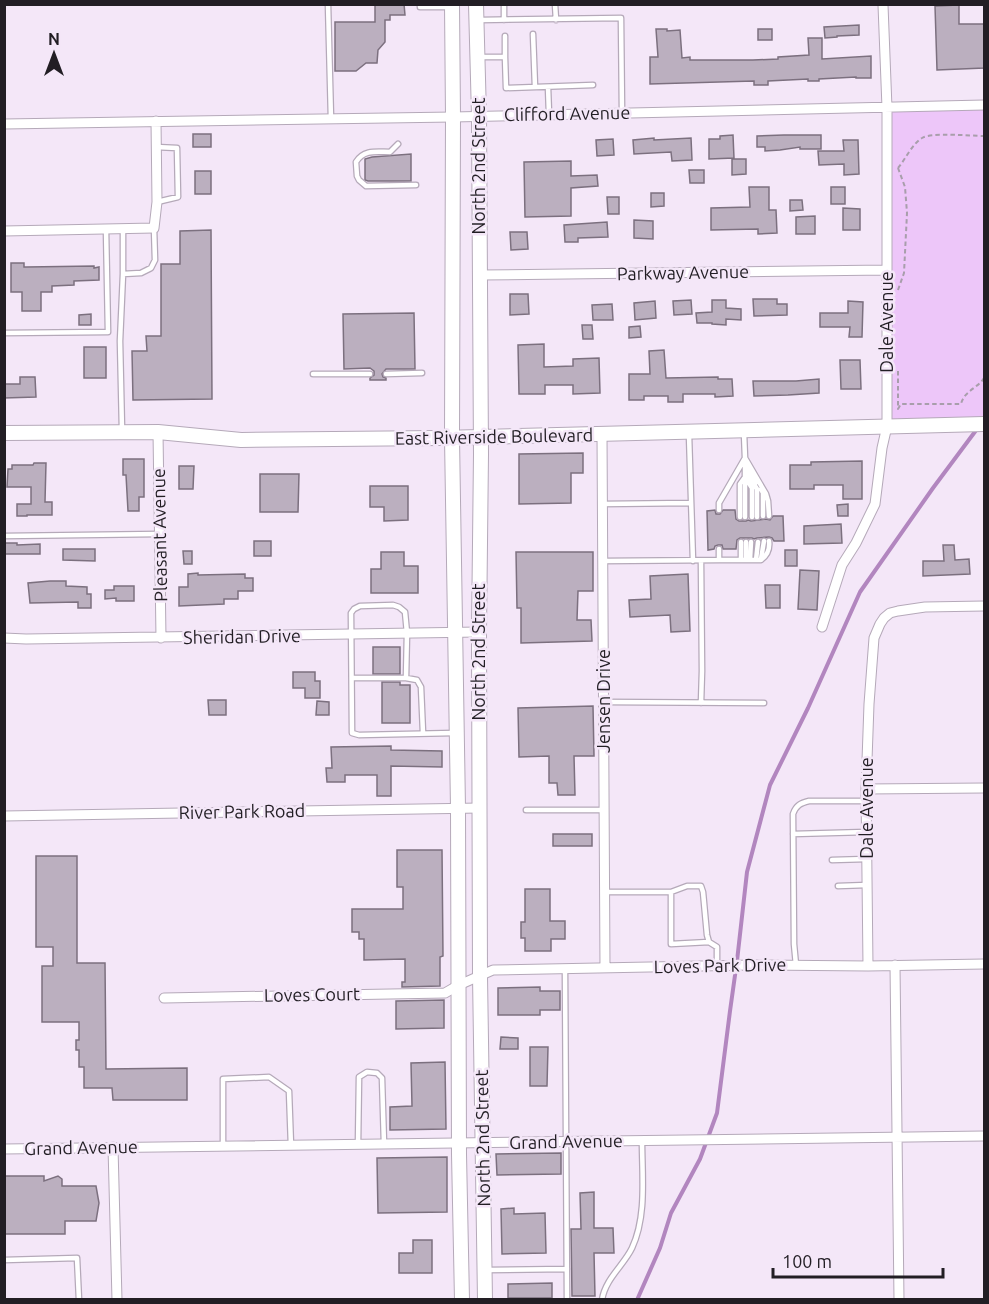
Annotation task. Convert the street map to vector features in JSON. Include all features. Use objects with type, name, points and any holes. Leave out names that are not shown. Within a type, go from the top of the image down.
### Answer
[{"type":"main road","name":"North 2nd Street","points":[[462,1299],[452,438],[466,225],[479,116],[476,4]]},
{"type":"main road","name":"North 2nd Street","points":[[452,6],[453,117],[466,225],[480,275],[480,976],[485,1299]]},
{"type":"main road","name":"East Riverside Boulevard","points":[[4,433],[158,432],[241,440],[480,438],[984,424]]},
{"type":"street","name":"Dale Avenue","points":[[822,627],[842,565],[856,543],[875,504],[887,426],[888,108],[883,5]]},
{"type":"street","name":"Clifford Avenue","points":[[4,123],[621,114],[984,105]]},
{"type":"street","points":[[4,231],[154,228],[157,202],[156,121]]},
{"type":"street","name":"Parkway Avenue","points":[[480,275],[887,270]]},
{"type":"street","name":"Pleasant Avenue","points":[[158,432],[161,638]]},
{"type":"street","name":"Jensen Drive","points":[[602,434],[605,968]]},
{"type":"street","name":"Dale Avenue","points":[[868,966],[866,789],[872,651],[877,629],[890,613],[909,608],[984,606]]},
{"type":"street","name":"Sheridan Drive","points":[[4,638],[161,638],[479,632]]},
{"type":"street","points":[[866,789],[984,788]]},
{"type":"street","name":"River Park Road","points":[[4,816],[480,808]]},
{"type":"street","name":"Loves Park Drive","points":[[459,985],[493,970],[720,965],[984,964]]},
{"type":"street","points":[[895,965],[898,1299]]},
{"type":"street","name":"Loves Court","points":[[164,998],[445,993],[459,985]]},
{"type":"street","name":"Grand Avenue","points":[[4,1149],[984,1136]]},
{"type":"street","points":[[113,1147],[117,1299]]},
{"type":"lane","points":[[328,4],[331,119]]},
{"type":"lane","points":[[420,4],[420,7],[452,6]]},
{"type":"lane","points":[[504,4],[504,20]]},
{"type":"lane","points":[[555,4],[556,20]]},
{"type":"lane","points":[[476,20],[621,18],[621,114]]},
{"type":"lane","points":[[533,34],[535,87]]},
{"type":"lane","points":[[505,36],[506,88],[593,85]]},
{"type":"lane","points":[[477,57],[505,57]]},
{"type":"lane","points":[[548,87],[549,115]]},
{"type":"lane","points":[[398,144],[390,152],[362,155],[356,162],[357,176],[366,186],[416,185]]},
{"type":"lane","points":[[156,147],[177,148],[178,197],[157,202]]},
{"type":"lane","points":[[123,274],[141,273],[151,268],[155,260],[154,228]]},
{"type":"lane","points":[[4,333],[108,332],[106,229]]},
{"type":"lane","points":[[122,432],[120,341],[123,229]]},
{"type":"lane","points":[[386,374],[422,373]]},
{"type":"lane","points":[[313,374],[370,374]]},
{"type":"lane","points":[[743,517],[744,430]]},
{"type":"lane","points":[[689,432],[693,561]]},
{"type":"lane","points":[[719,510],[719,503],[745,458]]},
{"type":"lane","points":[[745,458],[768,501],[760,516]]},
{"type":"lane","points":[[745,468],[763,493],[760,516]]},
{"type":"lane","points":[[745,477],[752,488],[760,516]]},
{"type":"lane","points":[[602,504],[691,503]]},
{"type":"lane","points":[[4,536],[159,534]]},
{"type":"lane","points":[[603,561],[751,560],[766,557],[770,548],[755,542]]},
{"type":"lane","points":[[751,560],[755,542]]},
{"type":"lane","points":[[751,560],[755,542]]},
{"type":"lane","points":[[719,549],[719,560]]},
{"type":"lane","points":[[700,561],[701,703]]},
{"type":"lane","points":[[406,678],[405,612],[393,605],[360,606],[354,609],[351,613],[352,733],[359,735],[456,733]]},
{"type":"lane","points":[[352,678],[417,680],[421,687],[423,733]]},
{"type":"lane","points":[[604,702],[764,703]]},
{"type":"lane","points":[[796,965],[793,834],[795,807],[809,801],[866,801]]},
{"type":"lane","points":[[526,810],[604,810]]},
{"type":"lane","points":[[793,834],[867,832]]},
{"type":"lane","points":[[832,860],[867,859]]},
{"type":"lane","points":[[838,886],[867,885]]},
{"type":"lane","points":[[605,892],[671,892],[687,886],[701,886],[709,942]]},
{"type":"lane","points":[[671,892],[671,944],[709,942],[717,947],[720,965]]},
{"type":"lane","points":[[564,969],[567,1299]]},
{"type":"lane","points":[[358,1145],[359,1077],[367,1072],[377,1073],[382,1078],[384,1144]]},
{"type":"lane","points":[[223,1146],[223,1080],[269,1077],[289,1091],[291,1146]]},
{"type":"lane","points":[[602,1299],[606,1286],[632,1248],[636,1236],[643,1200],[642,1141]]},
{"type":"lane","points":[[4,1260],[77,1258],[79,1299]]},
{"type":"lane","points":[[484,1270],[567,1269]]},
{"type":"path","points":[[898,168],[923,136],[984,136]]},
{"type":"path","points":[[897,159],[905,188],[907,213],[904,273],[897,292]]},
{"type":"path","points":[[898,365],[898,409],[901,404],[962,404],[967,392],[982,382],[984,378]]},
{"type":"shaded area","points":[[984,105],[984,425],[887,426],[887,108]]},
{"type":"building","points":[[375,4],[404,4],[405,15],[390,15],[390,20],[385,20],[385,42],[378,50],[377,63],[366,63],[356,71],[335,71],[335,22],[375,22]]},
{"type":"building","points":[[959,5],[959,24],[984,24],[984,68],[937,70],[935,6]]},
{"type":"building","points":[[859,25],[859,35],[825,38],[824,27]]},
{"type":"building","points":[[656,29],[680,30],[682,58],[690,57],[690,60],[778,59],[778,57],[809,55],[808,38],[822,38],[822,59],[871,56],[871,78],[768,81],[768,85],[754,85],[754,81],[650,84],[650,57],[658,57]]},
{"type":"building","points":[[758,29],[772,29],[772,40],[758,40]]},
{"type":"building","points":[[193,134],[211,134],[211,147],[193,147]]},
{"type":"building","points":[[733,135],[734,158],[709,159],[709,139],[720,139],[720,136]]},
{"type":"building","points":[[821,135],[821,149],[800,149],[800,147],[765,151],[765,147],[757,147],[757,136]]},
{"type":"building","points":[[654,138],[654,140],[691,138],[692,160],[672,161],[671,152],[634,154],[633,140]]},
{"type":"building","points":[[613,139],[614,155],[597,156],[596,140]]},
{"type":"building","points":[[843,140],[858,140],[859,174],[844,175],[844,164],[819,165],[818,151],[844,151]]},
{"type":"building","points":[[411,154],[411,181],[365,180],[365,159]]},
{"type":"building","points":[[732,159],[746,159],[746,174],[732,175]]},
{"type":"building","points":[[571,161],[571,176],[597,175],[598,186],[571,188],[571,216],[525,217],[524,162]]},
{"type":"building","points":[[689,170],[704,170],[704,183],[690,183]]},
{"type":"building","points":[[195,171],[211,171],[211,194],[195,194]]},
{"type":"building","points":[[749,187],[769,187],[769,210],[776,210],[777,233],[758,234],[758,229],[711,230],[711,208],[750,207]]},
{"type":"building","points":[[831,187],[845,187],[845,204],[831,204]]},
{"type":"building","points":[[651,193],[664,193],[664,206],[651,207]]},
{"type":"building","points":[[607,197],[619,197],[619,214],[608,214]]},
{"type":"building","points":[[790,200],[802,200],[803,210],[790,211]]},
{"type":"building","points":[[843,208],[860,209],[860,230],[843,230]]},
{"type":"building","points":[[815,216],[815,234],[796,234],[796,217]]},
{"type":"building","points":[[634,220],[653,221],[653,239],[634,238]]},
{"type":"building","points":[[607,222],[608,237],[578,238],[578,242],[565,242],[564,225]]},
{"type":"building","points":[[211,230],[212,399],[133,400],[132,351],[147,351],[146,336],[161,336],[161,264],[180,264],[180,231]]},
{"type":"building","points":[[510,232],[527,232],[528,249],[511,250]]},
{"type":"building","points":[[11,263],[24,263],[24,267],[94,266],[94,268],[99,267],[99,280],[74,281],[74,285],[52,286],[52,292],[41,292],[41,311],[22,311],[22,292],[11,292]]},
{"type":"building","points":[[510,294],[528,294],[529,314],[510,315]]},
{"type":"building","points":[[753,299],[777,299],[777,304],[787,304],[787,315],[754,316]]},
{"type":"building","points":[[691,300],[692,314],[674,315],[673,301]]},
{"type":"building","points":[[712,300],[726,300],[726,308],[741,309],[741,320],[726,319],[726,325],[697,323],[696,313],[712,312]]},
{"type":"building","points":[[655,301],[656,318],[635,320],[634,303]]},
{"type":"building","points":[[848,301],[863,302],[862,337],[849,337],[850,327],[820,327],[820,313],[848,313]]},
{"type":"building","points":[[612,304],[613,320],[593,320],[592,305]]},
{"type":"building","points":[[414,313],[415,369],[386,369],[382,374],[386,380],[370,380],[374,371],[370,368],[344,369],[343,314]]},
{"type":"building","points":[[91,314],[91,325],[79,325],[79,315]]},
{"type":"building","points":[[582,325],[592,325],[593,339],[583,339]]},
{"type":"building","points":[[640,326],[641,337],[629,338],[629,327]]},
{"type":"building","points":[[544,344],[544,367],[573,366],[573,359],[599,358],[600,393],[573,394],[573,385],[545,385],[545,394],[519,394],[518,345]]},
{"type":"building","points":[[84,347],[106,347],[106,378],[84,378]]},
{"type":"building","points":[[664,350],[666,378],[732,379],[733,396],[683,394],[683,402],[668,402],[668,396],[644,396],[644,400],[629,400],[629,374],[650,374],[649,351]]},
{"type":"building","points":[[840,360],[860,360],[861,389],[841,389]]},
{"type":"building","points":[[20,377],[35,377],[36,397],[4,398],[4,384],[20,384]]},
{"type":"building","points":[[819,379],[819,393],[754,396],[753,381]]},
{"type":"building","points":[[583,453],[583,473],[571,473],[571,503],[519,504],[519,454]]},
{"type":"building","points":[[123,459],[144,459],[144,497],[139,497],[139,511],[128,511]]},
{"type":"building","points":[[862,461],[862,499],[843,499],[843,485],[814,485],[814,489],[790,489],[790,465],[811,465],[811,462]]},
{"type":"building","points":[[34,463],[46,463],[45,502],[52,502],[52,515],[17,516],[17,504],[31,504],[31,487],[7,487],[8,469],[12,469],[12,465],[33,465]]},
{"type":"building","points":[[179,466],[194,466],[193,489],[179,489]]},
{"type":"building","points":[[260,474],[299,474],[298,512],[260,512]]},
{"type":"building","points":[[370,486],[408,486],[408,520],[384,521],[384,507],[370,507]]},
{"type":"building","points":[[848,504],[848,516],[838,516],[837,505]]},
{"type":"building","points":[[715,510],[716,514],[720,514],[723,510],[735,510],[736,519],[739,521],[770,520],[773,516],[783,516],[784,541],[774,541],[769,537],[740,538],[737,540],[736,549],[723,549],[722,545],[718,545],[708,550],[707,511]]},
{"type":"building","points":[[841,524],[842,543],[804,544],[804,526]]},
{"type":"building","points":[[254,541],[271,541],[271,556],[254,556]]},
{"type":"building","points":[[4,543],[40,544],[40,554],[4,554]]},
{"type":"building","points":[[943,545],[954,545],[955,560],[969,559],[970,574],[923,576],[923,561],[944,561]]},
{"type":"building","points":[[63,549],[95,549],[95,561],[63,560]]},
{"type":"building","points":[[785,550],[797,550],[797,566],[785,566]]},
{"type":"building","points":[[183,551],[192,551],[192,564],[184,564]]},
{"type":"building","points":[[381,552],[404,552],[404,566],[418,566],[418,593],[371,593],[371,569],[381,569]]},
{"type":"building","points":[[516,552],[593,552],[593,591],[578,591],[577,620],[591,620],[592,641],[521,643],[521,608],[517,608]]},
{"type":"building","points":[[800,570],[819,571],[817,610],[798,609]]},
{"type":"building","points":[[198,573],[198,575],[245,574],[245,578],[253,578],[253,591],[238,591],[238,599],[224,599],[224,604],[179,606],[179,587],[188,587],[188,574]]},
{"type":"building","points":[[688,574],[690,631],[671,632],[670,615],[630,617],[629,600],[651,599],[650,576]]},
{"type":"building","points":[[66,581],[66,586],[87,587],[87,594],[91,594],[91,608],[78,608],[78,602],[30,603],[28,583]]},
{"type":"building","points":[[765,585],[780,585],[780,608],[766,608]]},
{"type":"building","points":[[114,586],[134,586],[134,601],[105,599],[105,590],[114,590]]},
{"type":"building","points":[[373,647],[400,647],[400,674],[373,674]]},
{"type":"building","points":[[293,672],[315,672],[315,681],[320,681],[320,698],[305,698],[305,688],[293,688]]},
{"type":"building","points":[[382,682],[400,682],[400,685],[410,685],[410,723],[382,723]]},
{"type":"building","points":[[208,700],[226,700],[226,715],[209,715]]},
{"type":"building","points":[[317,701],[329,702],[329,715],[316,715]]},
{"type":"building","points":[[593,706],[594,756],[574,756],[575,795],[558,795],[557,783],[549,783],[549,756],[519,757],[518,708]]},
{"type":"building","points":[[391,746],[391,750],[442,751],[442,767],[391,766],[391,796],[377,796],[377,775],[345,775],[345,782],[327,782],[326,768],[332,768],[331,747]]},
{"type":"building","points":[[553,834],[592,834],[592,846],[553,846]]},
{"type":"building","points":[[397,850],[442,850],[443,956],[440,957],[440,986],[402,987],[402,982],[405,982],[405,959],[364,960],[364,939],[359,939],[359,932],[352,932],[352,909],[403,909],[403,887],[397,887]]},
{"type":"building","points":[[36,856],[77,856],[77,963],[105,963],[106,1069],[187,1068],[187,1100],[113,1100],[112,1088],[84,1088],[84,1067],[79,1067],[79,1050],[76,1050],[76,1040],[79,1040],[79,1022],[42,1022],[42,966],[53,966],[53,947],[36,947]]},
{"type":"building","points":[[525,889],[550,889],[550,921],[565,921],[565,939],[551,939],[551,951],[525,951],[525,938],[521,938],[521,922],[525,922]]},
{"type":"building","points":[[540,987],[540,991],[560,991],[560,1010],[540,1010],[540,1015],[498,1015],[498,988]]},
{"type":"building","points":[[444,1000],[444,1028],[396,1029],[396,1001]]},
{"type":"building","points":[[501,1037],[518,1038],[518,1049],[500,1049]]},
{"type":"building","points":[[530,1047],[548,1047],[547,1086],[530,1086]]},
{"type":"building","points":[[445,1062],[446,1129],[390,1130],[390,1107],[412,1106],[411,1063]]},
{"type":"building","points":[[561,1153],[561,1174],[497,1175],[496,1154]]},
{"type":"building","points":[[447,1157],[447,1212],[378,1213],[377,1158]]},
{"type":"building","points":[[4,1176],[44,1176],[44,1181],[58,1176],[62,1179],[62,1186],[96,1186],[99,1203],[96,1221],[65,1221],[65,1234],[4,1234]]},
{"type":"building","points":[[594,1192],[594,1228],[613,1228],[614,1253],[594,1253],[595,1296],[572,1296],[571,1229],[581,1229],[580,1193]]},
{"type":"building","points":[[514,1208],[514,1214],[545,1213],[546,1253],[502,1254],[501,1209]]},
{"type":"building","points":[[413,1240],[432,1240],[432,1273],[399,1273],[399,1253],[413,1253]]},
{"type":"building","points":[[552,1283],[552,1298],[508,1298],[508,1284]]},
{"type":"waterway","points":[[637,1300],[660,1248],[671,1213],[700,1159],[717,1113],[747,872],[770,785],[808,708],[860,592],[977,429]]}]
